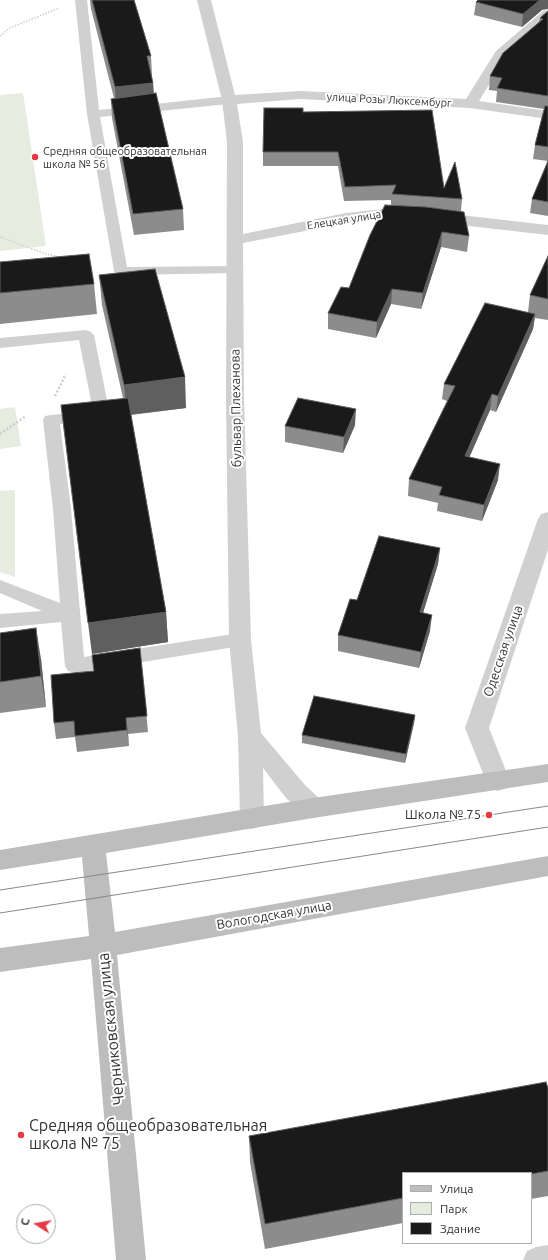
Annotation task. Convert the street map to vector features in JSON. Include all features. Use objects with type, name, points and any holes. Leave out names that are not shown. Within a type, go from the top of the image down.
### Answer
[{"type":"main road","points":[[0,860],[93,846],[313,808],[548,774]]},
{"type":"main road","name":"Черниковская улица","points":[[93,846],[110,1011],[131,1260]]},
{"type":"main road","name":"Вологодская улица","points":[[0,960],[103,946],[548,866]]},
{"type":"street","name":"бульвар Плеханова","points":[[204,0],[229,100],[235,142],[235,398],[240,640],[250,736],[252,819]]},
{"type":"street","points":[[470,104],[501,54],[548,14]]},
{"type":"street","name":"улица Розы Люксембург","points":[[229,100],[300,95],[470,104],[548,115]]},
{"type":"street","name":"Елецкая улица","points":[[236,240],[346,218],[384,214],[425,216],[548,230]]},
{"type":"street","name":"Одесская улица","points":[[498,781],[476,728],[548,519]]},
{"type":"street","points":[[250,736],[295,791],[313,808]]},
{"type":"lane","points":[[81,0],[93,114],[121,271],[236,270]]},
{"type":"lane","points":[[93,114],[229,100]]},
{"type":"lane","points":[[0,343],[86,335],[102,414],[51,420],[62,509],[75,666],[240,640]]},
{"type":"lane","points":[[0,586],[70,615]]},
{"type":"lane","points":[[0,621],[70,615]]},
{"type":"lane","points":[[536,1260],[548,1258]]},
{"type":"path","points":[[0,36],[10,28],[64,6]]},
{"type":"path","points":[[0,237],[61,258]]},
{"type":"path","points":[[50,399],[56,395],[86,335]]},
{"type":"path","points":[[0,434],[31,412]]},
{"type":"green space","points":[[23,93],[46,246],[0,251],[0,95]]},
{"type":"green space","points":[[15,407],[21,446],[0,449],[0,409]]},
{"type":"green space","points":[[15,490],[15,577],[0,572],[0,491]]},
{"type":"building","points":[[92,0],[134,0],[151,56],[147,56],[153,83],[115,87]]},
{"type":"building","points":[[478,0],[540,0],[523,14],[476,2]]},
{"type":"building","points":[[548,11],[548,96],[497,88],[502,78],[490,76],[503,53],[543,19],[540,18]]},
{"type":"building","points":[[156,93],[183,209],[133,214],[111,99]]},
{"type":"building","points":[[545,106],[548,106],[548,147],[535,145]]},
{"type":"building","points":[[264,108],[303,108],[303,112],[432,110],[444,188],[455,162],[462,199],[392,194],[396,185],[345,187],[338,152],[263,152]]},
{"type":"building","points":[[548,161],[548,202],[532,199]]},
{"type":"building","points":[[385,205],[426,207],[464,212],[469,236],[442,232],[423,293],[392,289],[377,322],[328,313],[341,287],[349,288],[370,235]]},
{"type":"building","points":[[89,254],[94,284],[0,293],[0,262]]},
{"type":"building","points":[[548,256],[548,299],[530,295]]},
{"type":"building","points":[[155,269],[185,377],[124,385],[99,275]]},
{"type":"building","points":[[485,303],[535,314],[498,396],[492,394],[465,456],[500,464],[484,505],[439,495],[442,487],[409,479],[455,386],[444,384]]},
{"type":"building","points":[[128,398],[166,612],[88,623],[61,405]]},
{"type":"building","points":[[298,398],[356,409],[344,437],[285,426]]},
{"type":"building","points":[[379,536],[440,548],[420,612],[432,615],[421,652],[338,635],[350,599],[357,600]]},
{"type":"building","points":[[36,628],[41,676],[0,682],[0,633]]},
{"type":"building","points":[[140,648],[147,716],[126,718],[127,730],[75,736],[74,721],[54,723],[51,675],[94,671],[92,655]]},
{"type":"building","points":[[314,696],[415,715],[406,754],[302,735]]},
{"type":"building","points":[[546,1082],[548,1088],[548,1171],[532,1174],[532,1172],[402,1172],[402,1198],[265,1224],[249,1136]]},
{"type":"tram line","points":[[0,890],[548,806]]},
{"type":"tram line","points":[[0,913],[548,827]]},
{"type":"place","name":"Средняя общеобразовательная школа № 56","points":[[35,157]]},
{"type":"place","name":"Школа № 75","points":[[489,815]]},
{"type":"place","name":"Средняя общеобразовательная школа № 75","points":[[21,1135]]}]
